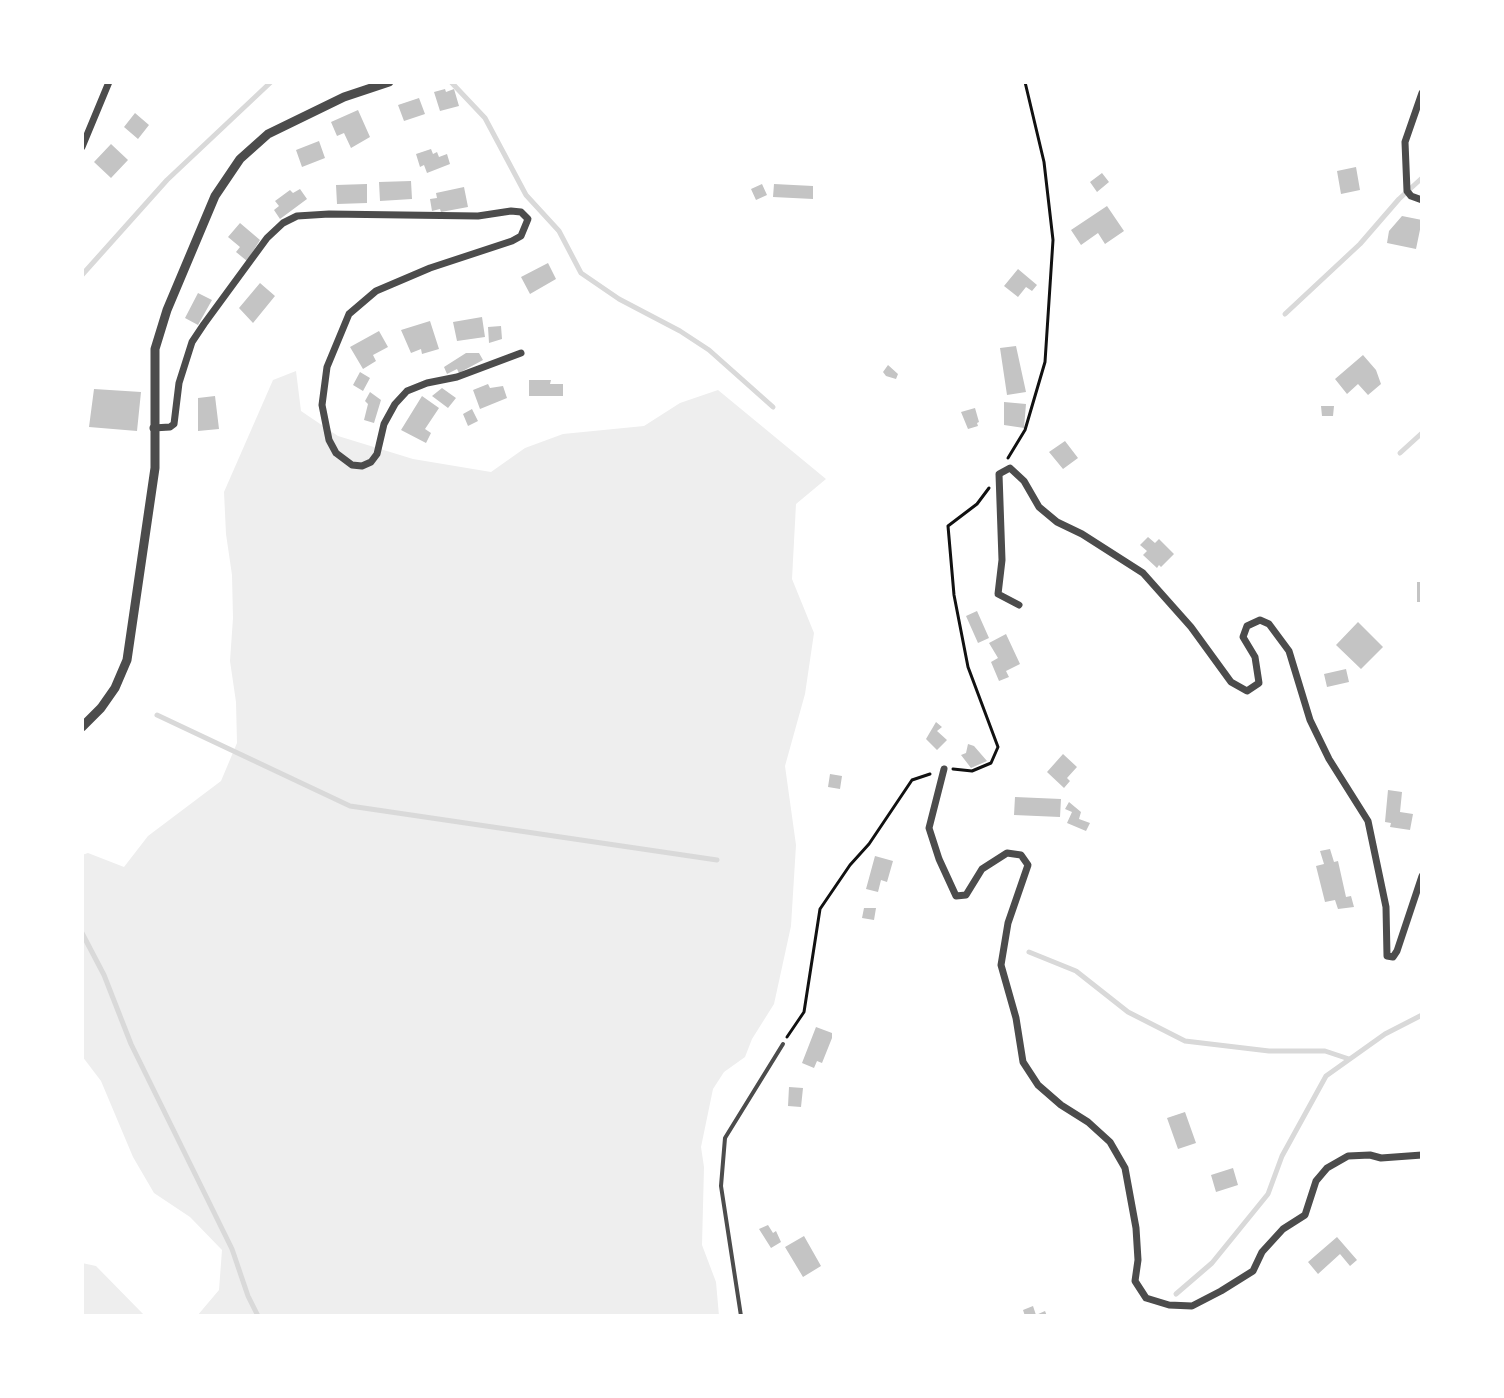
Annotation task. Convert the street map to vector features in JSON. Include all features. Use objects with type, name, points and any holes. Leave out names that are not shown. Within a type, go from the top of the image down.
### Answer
[{"type":"street","points":[[82,147],[91,132],[109,82]]},
{"type":"street","points":[[82,727],[115,688],[127,660],[155,468],[155,349],[167,310],[215,196],[240,159],[268,134],[344,97],[389,82]]},
{"type":"street","points":[[1422,93],[1405,142],[1407,191],[1422,200]]},
{"type":"street","points":[[153,428],[174,424],[179,383],[192,342],[204,324],[267,238],[283,223],[297,216],[478,216],[511,211],[521,212],[528,219],[521,236],[512,241],[430,268],[376,291],[349,314],[327,367],[322,405],[329,440],[336,453],[352,465],[362,466],[371,462],[377,454],[384,424],[395,404],[407,391],[457,377],[521,353]]},
{"type":"street","points":[[1019,605],[998,594],[1002,560],[999,474],[1010,468],[1024,481],[1039,507],[1057,522],[1082,534],[1143,573],[1191,627],[1231,682],[1247,691],[1259,683],[1255,657],[1243,637],[1247,626],[1260,620],[1269,624],[1289,651],[1310,720],[1329,759],[1368,821],[1386,907],[1387,956],[1393,957],[1397,951],[1422,876]]},
{"type":"street","points":[[944,769],[929,828],[956,896],[966,895],[982,869],[1007,853],[1021,855],[1028,865],[1008,923],[1001,965],[1016,1018],[1023,1062],[1038,1085],[1110,1142],[1125,1168],[1136,1228],[1138,1260],[1135,1281],[1146,1298],[1169,1305],[1192,1306],[1253,1271],[1262,1252],[1283,1229],[1305,1215],[1316,1181],[1327,1168],[1348,1156],[1381,1158],[1422,1155]]},
{"type":"lane","points":[[741,1316],[721,1186],[725,1138],[783,1044]]},
{"type":"path","points":[[1002,468],[1025,430],[1045,362],[1053,240],[1044,162],[1025,82]]},
{"type":"path","points":[[783,1044],[804,1012],[820,909],[850,865],[869,844],[912,780],[944,769],[972,771],[991,763],[998,747],[968,667],[954,595],[948,526],[977,504],[995,481]]},
{"type":"shaded area","points":[[296,371],[301,411],[338,436],[413,459],[491,472],[525,448],[563,434],[644,426],[680,403],[718,390],[826,479],[796,504],[792,579],[814,633],[805,694],[785,766],[796,845],[791,926],[774,1004],[752,1039],[745,1057],[724,1072],[713,1089],[701,1147],[704,1167],[702,1245],[716,1282],[719,1316],[197,1316],[219,1290],[222,1250],[190,1217],[154,1193],[133,1157],[101,1081],[82,1056],[82,855],[88,853],[124,867],[148,836],[221,781],[237,743],[236,702],[230,661],[232,575],[224,492],[273,380]]},
{"type":"shaded area","points":[[82,1263],[96,1266],[145,1316],[82,1316]]},
{"type":"building","points":[[445,89],[446,92],[454,89],[459,106],[440,111],[434,92]]},
{"type":"building","points":[[419,98],[425,114],[404,121],[398,105]]},
{"type":"building","points":[[358,110],[370,137],[351,148],[344,133],[337,136],[331,122]]},
{"type":"building","points":[[135,113],[149,125],[138,139],[124,127]]},
{"type":"building","points":[[319,141],[325,158],[302,167],[296,150]]},
{"type":"building","points":[[111,144],[128,160],[111,178],[94,162]]},
{"type":"building","points":[[431,149],[439,157],[447,154],[450,164],[427,173],[424,165],[420,167],[416,154]]},
{"type":"building","points":[[1356,167],[1360,190],[1341,194],[1337,171]]},
{"type":"building","points":[[1102,173],[1109,182],[1097,192],[1090,182]]},
{"type":"building","points":[[411,181],[412,199],[380,201],[379,182]]},
{"type":"building","points":[[367,184],[367,203],[337,204],[336,185]]},
{"type":"building","points":[[762,184],[767,195],[756,200],[751,189]]},
{"type":"building","points":[[774,184],[813,186],[813,199],[773,197]]},
{"type":"building","points":[[464,187],[468,207],[432,211],[430,199],[437,198],[436,193]]},
{"type":"building","points":[[300,189],[307,199],[280,219],[274,210],[279,206],[275,201],[290,190],[293,193]]},
{"type":"building","points":[[1107,206],[1124,231],[1105,244],[1098,233],[1081,245],[1071,230]]},
{"type":"building","points":[[1402,216],[1422,220],[1416,249],[1387,243],[1389,231]]},
{"type":"building","points":[[240,223],[260,240],[247,261],[236,252],[240,247],[228,237]]},
{"type":"building","points":[[548,263],[556,279],[530,294],[521,277]]},
{"type":"building","points":[[1018,269],[1037,285],[1032,291],[1026,287],[1018,297],[1004,286]]},
{"type":"building","points":[[260,283],[275,296],[253,323],[239,308]]},
{"type":"building","points":[[198,293],[212,300],[198,325],[185,318]]},
{"type":"building","points":[[482,317],[485,337],[457,341],[453,322]]},
{"type":"building","points":[[430,321],[439,349],[422,354],[421,349],[411,353],[401,330]]},
{"type":"building","points":[[501,326],[502,339],[489,343],[488,327]]},
{"type":"building","points":[[379,331],[388,347],[373,355],[376,361],[363,369],[350,347]]},
{"type":"building","points":[[1016,346],[1026,392],[1007,395],[1000,348]]},
{"type":"building","points":[[466,353],[479,353],[483,360],[459,373],[457,369],[447,374],[444,367]]},
{"type":"building","points":[[1363,355],[1376,370],[1381,384],[1368,395],[1358,384],[1347,394],[1335,379]]},
{"type":"building","points":[[888,365],[898,374],[896,379],[883,372]]},
{"type":"building","points":[[360,372],[370,378],[363,391],[353,385]]},
{"type":"building","points":[[529,380],[551,380],[550,384],[563,384],[563,396],[529,396]]},
{"type":"building","points":[[488,384],[490,388],[503,386],[507,398],[480,409],[473,390]]},
{"type":"building","points":[[442,388],[456,398],[448,408],[432,396]]},
{"type":"building","points":[[94,389],[141,392],[137,431],[89,427]]},
{"type":"building","points":[[370,392],[381,400],[374,423],[364,420],[368,404],[365,401]]},
{"type":"building","points":[[215,396],[219,429],[198,431],[198,398]]},
{"type":"building","points":[[422,396],[439,408],[425,429],[431,433],[426,443],[401,430]]},
{"type":"building","points":[[1004,402],[1026,404],[1024,428],[1004,425]]},
{"type":"building","points":[[1321,406],[1334,406],[1333,416],[1322,416]]},
{"type":"building","points":[[975,408],[978,426],[968,429],[961,412]]},
{"type":"building","points":[[472,409],[478,421],[468,426],[463,414]]},
{"type":"building","points":[[1065,441],[1078,458],[1063,469],[1049,452]]},
{"type":"building","points":[[1148,537],[1155,543],[1159,539],[1174,554],[1161,567],[1159,565],[1157,568],[1143,555],[1147,551],[1140,545]]},
{"type":"building","points":[[1417,582],[1422,582],[1422,602],[1417,602]]},
{"type":"building","points":[[977,611],[989,638],[978,643],[966,616]]},
{"type":"building","points":[[1358,622],[1383,647],[1361,669],[1336,645]]},
{"type":"building","points":[[1006,634],[1020,664],[1006,671],[1009,677],[999,681],[991,662],[998,658],[989,643]]},
{"type":"building","points":[[1346,669],[1349,682],[1327,687],[1324,674]]},
{"type":"building","points":[[936,722],[942,727],[937,731],[947,740],[937,750],[926,739]]},
{"type":"building","points":[[968,744],[974,746],[987,761],[971,768],[961,755],[966,753]]},
{"type":"building","points":[[1063,754],[1077,767],[1067,778],[1070,781],[1064,788],[1047,772]]},
{"type":"building","points":[[830,774],[842,776],[840,789],[828,787]]},
{"type":"building","points":[[1388,790],[1402,792],[1400,812],[1413,814],[1410,830],[1390,827],[1391,823],[1385,822]]},
{"type":"building","points":[[1015,797],[1061,799],[1060,817],[1014,815]]},
{"type":"building","points":[[1069,802],[1081,812],[1079,819],[1090,823],[1086,831],[1067,823],[1072,812],[1065,809]]},
{"type":"building","points":[[1330,849],[1334,862],[1338,861],[1346,897],[1351,896],[1354,907],[1338,909],[1335,900],[1325,902],[1316,866],[1324,864],[1320,851]]},
{"type":"building","points":[[875,856],[893,861],[887,882],[881,880],[878,892],[866,889]]},
{"type":"building","points":[[864,908],[876,908],[874,920],[862,918]]},
{"type":"building","points":[[816,1027],[832,1033],[832,1038],[822,1063],[817,1061],[814,1068],[802,1063]]},
{"type":"building","points":[[789,1087],[803,1088],[801,1107],[788,1106]]},
{"type":"building","points":[[1185,1112],[1196,1143],[1178,1149],[1167,1118]]},
{"type":"building","points":[[1233,1168],[1238,1185],[1216,1192],[1211,1175]]},
{"type":"building","points":[[768,1225],[773,1233],[776,1231],[781,1242],[771,1248],[759,1229]]},
{"type":"building","points":[[804,1236],[821,1266],[803,1277],[785,1247]]},
{"type":"building","points":[[1337,1237],[1357,1260],[1350,1266],[1340,1254],[1318,1274],[1308,1262]]},
{"type":"building","points":[[1033,1306],[1036,1315],[1045,1311],[1047,1316],[1025,1316],[1023,1310]]},
{"type":"waterway","points":[[82,275],[167,180],[271,82]]},
{"type":"waterway","points":[[451,82],[485,118],[526,195],[559,231],[581,273],[619,299],[709,350],[773,407]]},
{"type":"waterway","points":[[1285,314],[1360,244],[1422,178]]},
{"type":"waterway","points":[[1400,453],[1422,433]]},
{"type":"waterway","points":[[157,715],[350,806],[717,860]]},
{"type":"waterway","points":[[82,933],[104,975],[131,1044],[232,1249],[258,1316]]},
{"type":"waterway","points":[[1029,952],[1076,971],[1128,1012],[1185,1041],[1269,1051],[1325,1051],[1349,1059]]},
{"type":"waterway","points":[[1176,1294],[1212,1263],[1268,1194],[1282,1156],[1326,1076],[1385,1034],[1422,1015]]}]
